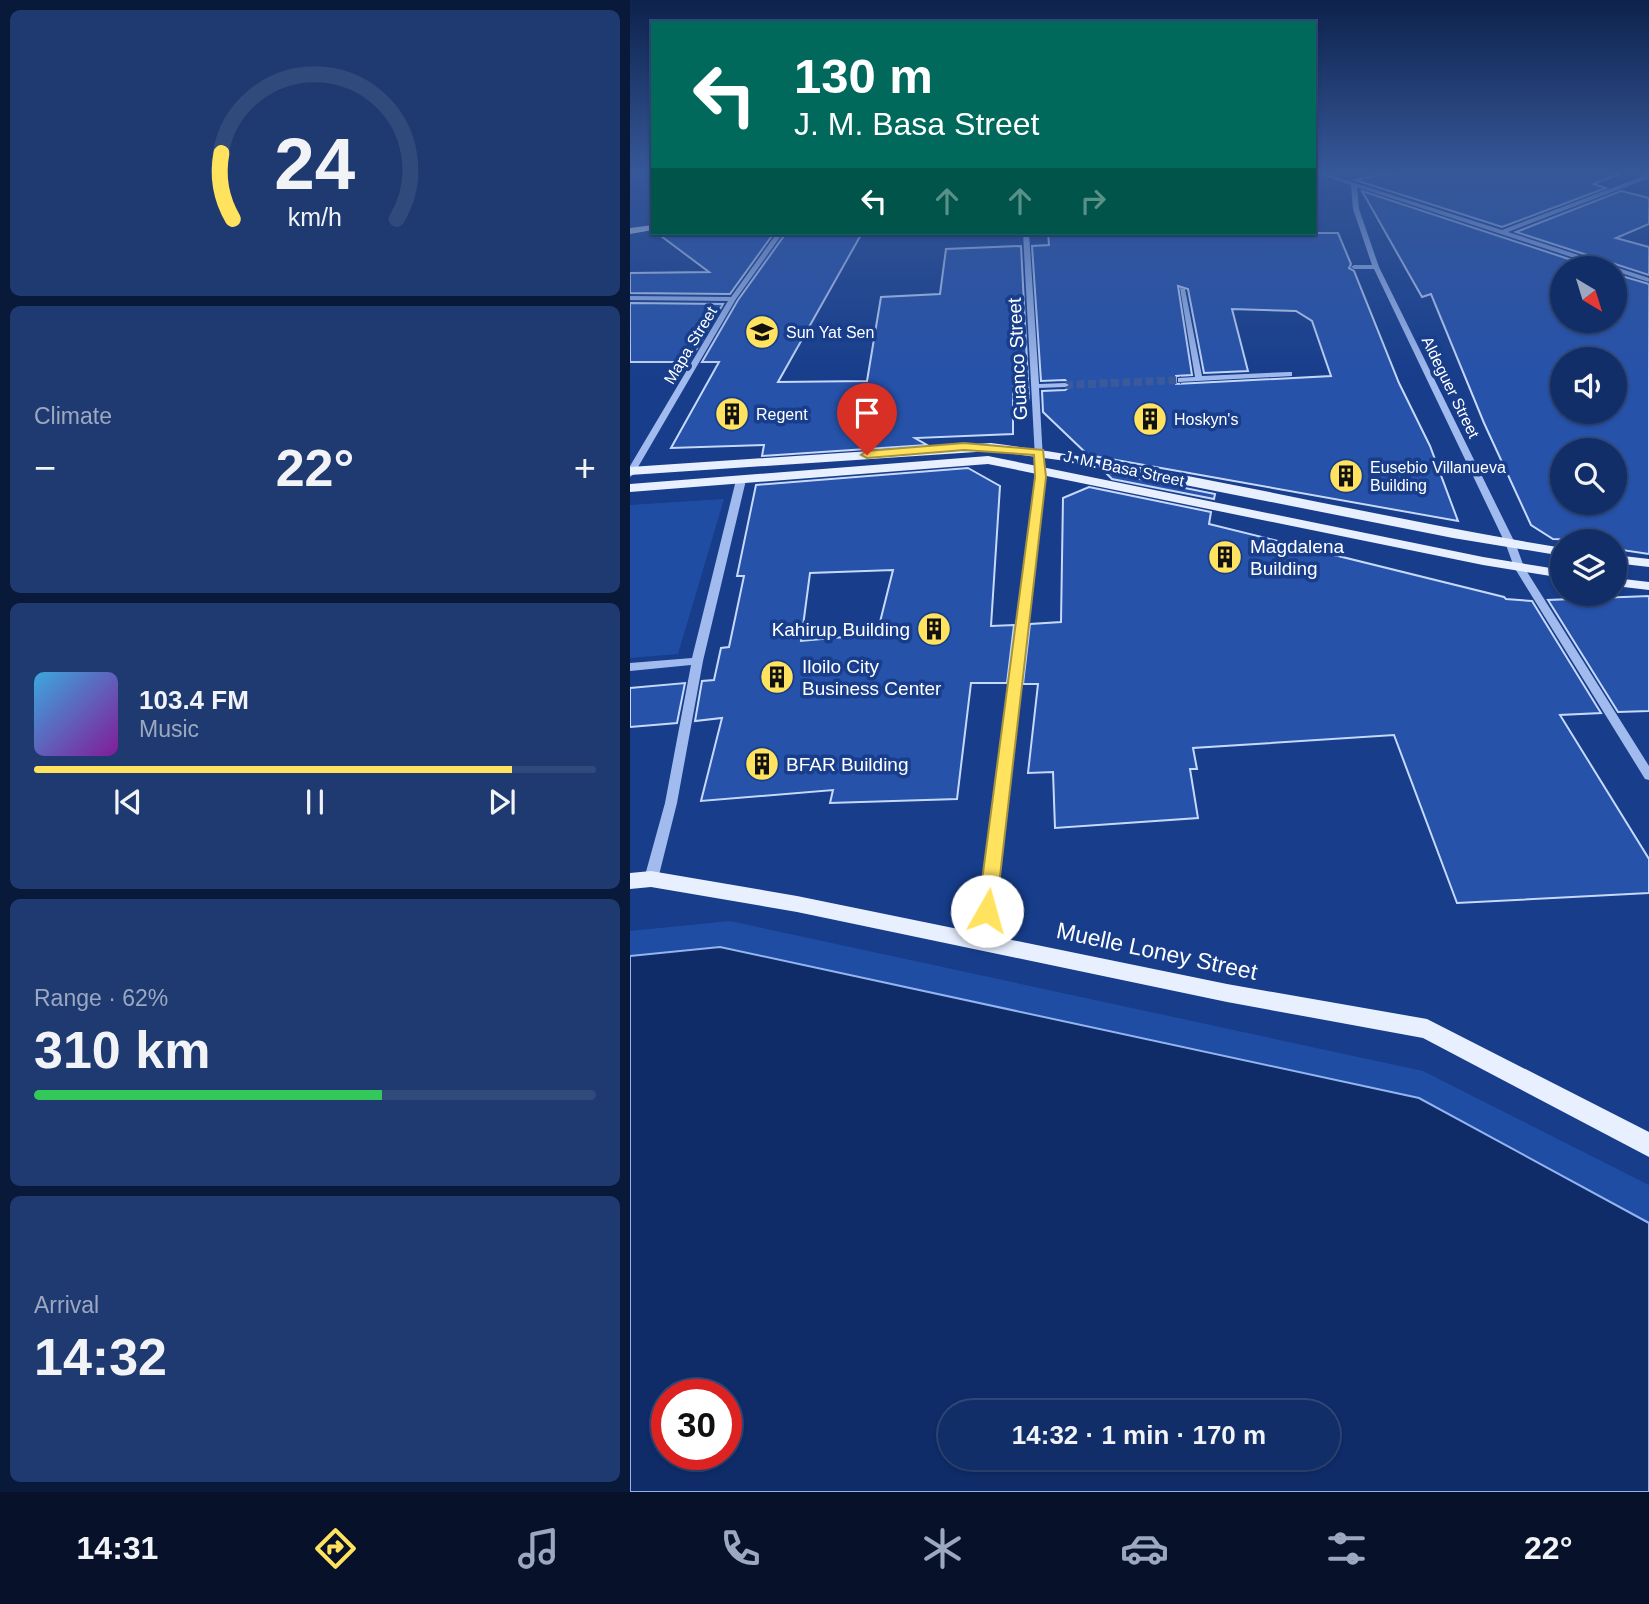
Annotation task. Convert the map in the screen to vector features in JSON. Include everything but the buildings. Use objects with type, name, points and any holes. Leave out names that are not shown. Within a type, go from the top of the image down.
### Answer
[{"type":"main road","name":"J. M. Basa Street","points":[[631,472],[964,446],[1039,453],[1511,545],[1550,550]]},
{"type":"main road","name":"J. M. Basa Street","points":[[630,488],[988,460],[1550,572]]},
{"type":"main road","points":[[1627,560],[1649,563]]},
{"type":"main road","points":[[1627,583],[1649,586]]},
{"type":"main road","name":"Muelle Loney Street","points":[[641,880],[797,904],[1227,993],[1427,1029],[1649,1144]]},
{"type":"street","name":"Mapa Street","points":[[631,472],[733,299],[774,242]]},
{"type":"street","name":"Guanco Street","points":[[983,941],[1041,469],[1027,242]]},
{"type":"street","name":"Aldeguer Street","points":[[1367,242],[1375,265],[1511,545],[1519,568],[1649,776]]},
{"type":"street","points":[[1533,242],[1577,256]]},
{"type":"street","points":[[1353,265],[1375,265]]},
{"type":"street","points":[[1628,273],[1649,280]]},
{"type":"street","points":[[1182,289],[1199,379]]},
{"type":"street","points":[[630,298],[733,299]]},
{"type":"street","points":[[1181,380],[1289,374]]},
{"type":"street","points":[[1037,386],[1065,385]]},
{"type":"street","points":[[641,880],[671,803],[697,662],[741,480]]},
{"type":"street","points":[[630,667],[697,662]]},
{"type":"shaded area","points":[[724,499],[678,654],[630,658],[630,505]]},
{"type":"shaded area","points":[[730,921],[1423,1071],[1649,1185],[1649,1223],[1419,1098],[720,947],[630,956],[630,931]]},
{"type":"shaded area","points":[[720,947],[1419,1098],[1649,1223],[1649,1492],[630,1492],[630,956]]},
{"type":"tunnel","points":[[1065,385],[1181,380]]},
{"type":"place","name":"Sun Yat Sen","points":[[762,332]]},
{"type":"place","name":"Regent","points":[[732,414]]},
{"type":"place","name":"Hoskyn's","points":[[1150,419]]},
{"type":"place","name":"Eusebio Villanueva Building","points":[[1346,476]]},
{"type":"place","name":"Magdalena Building","points":[[1225,557]]},
{"type":"place","name":"Kahirup Building","points":[[934,629]]},
{"type":"place","name":"Iloilo City Business Center","points":[[777,677]]},
{"type":"place","name":"BFAR Building","points":[[762,764]]},
{"type":"route","points":[[867,455],[964,446],[1039,453],[1041,477],[987,911]]}]
